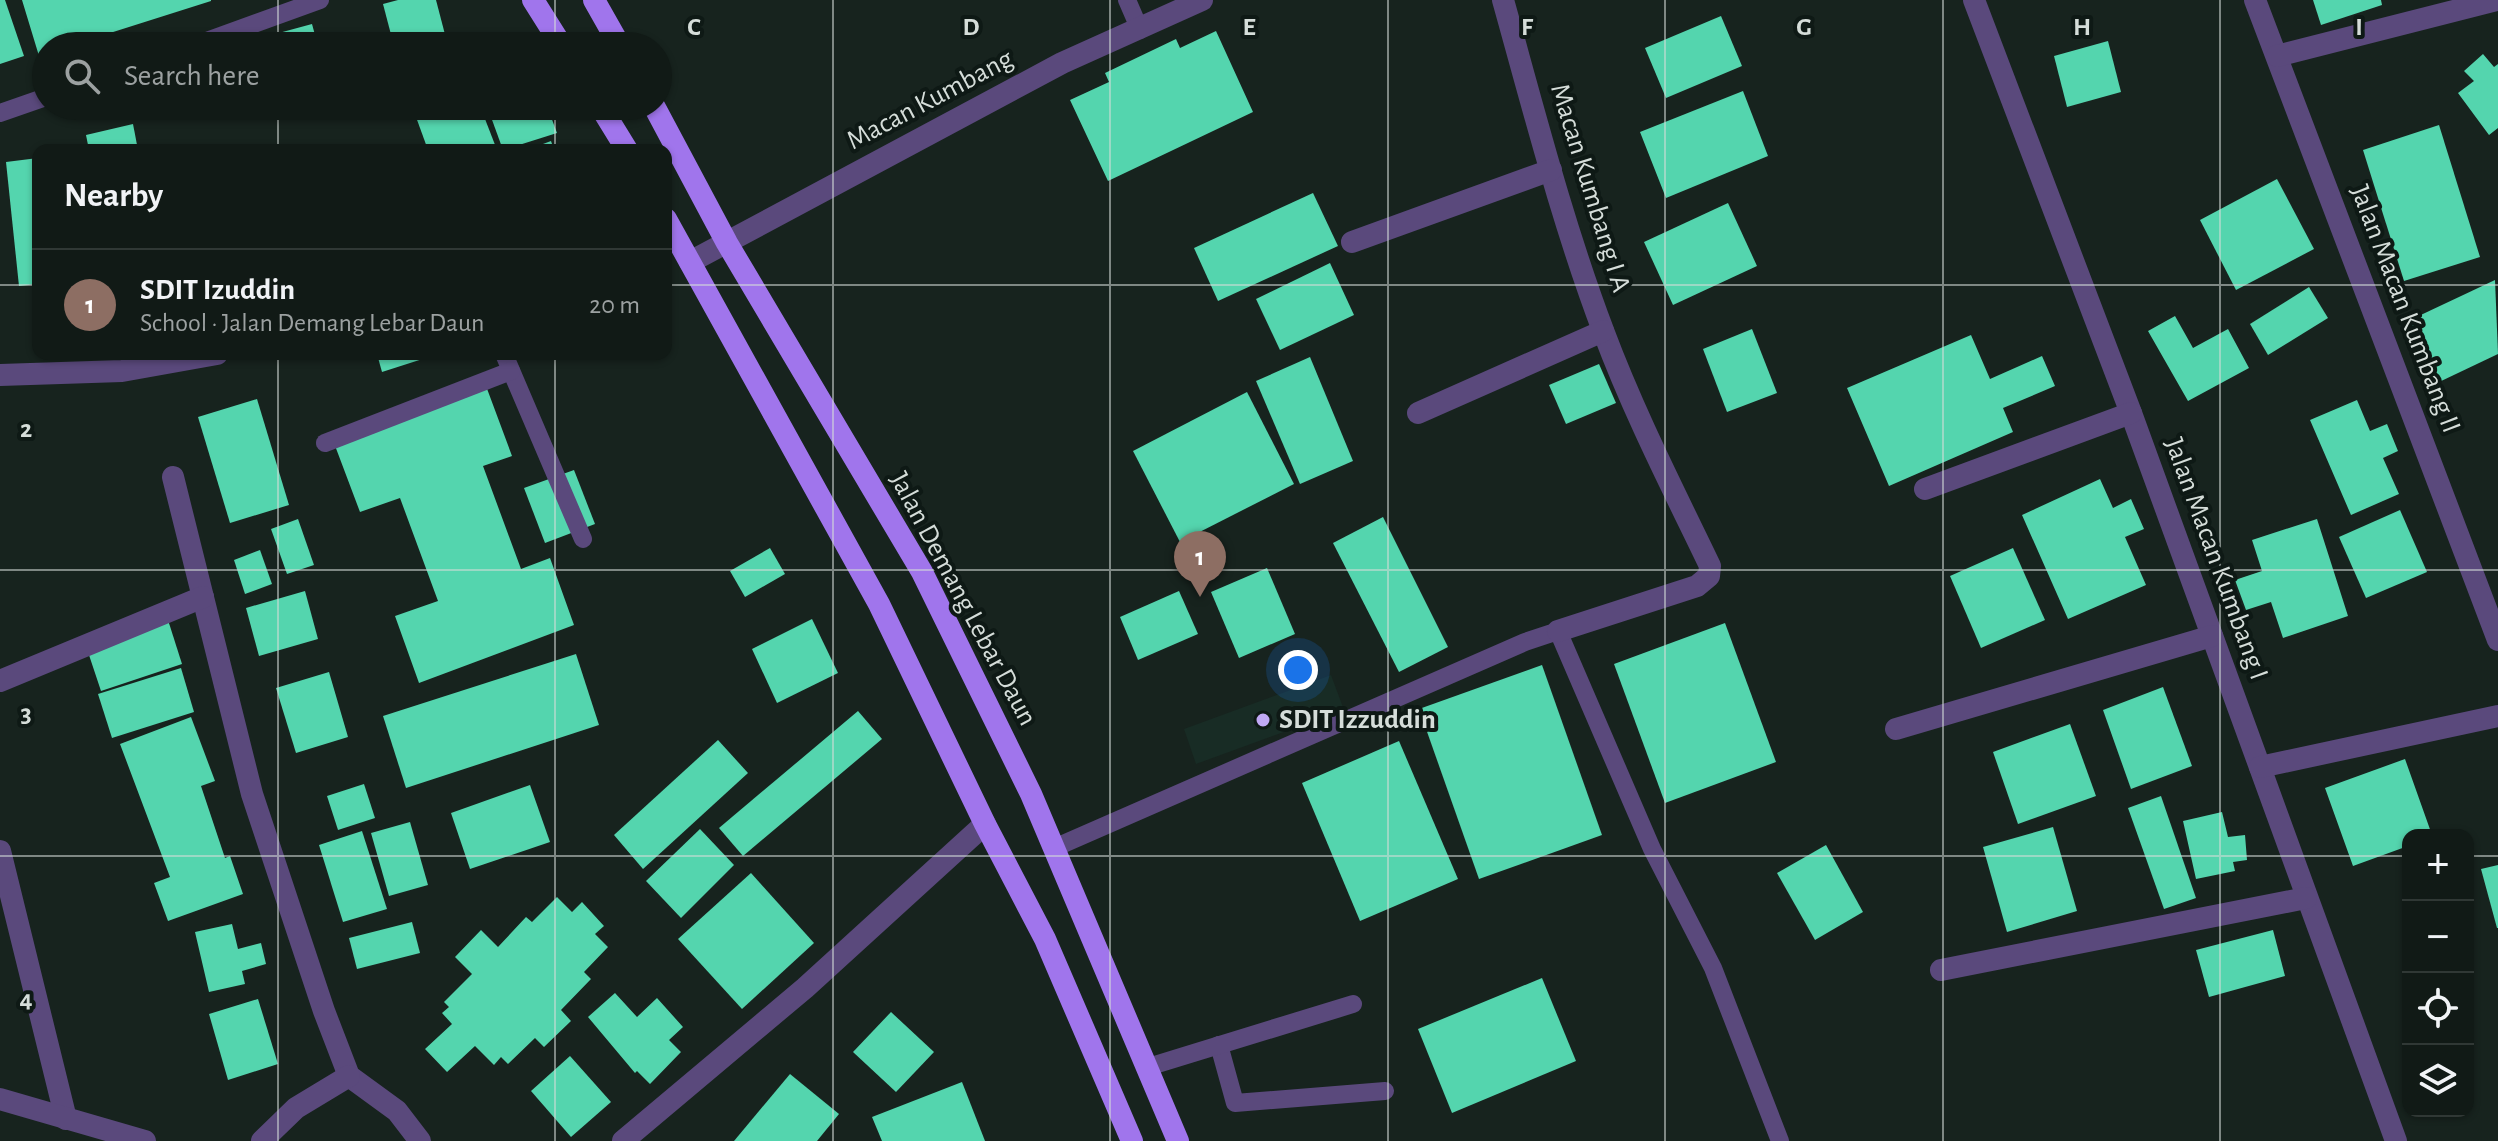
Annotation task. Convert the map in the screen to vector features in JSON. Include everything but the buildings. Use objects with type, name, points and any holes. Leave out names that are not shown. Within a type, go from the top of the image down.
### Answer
[{"type":"highway","points":[[533,0],[553,32]]},
{"type":"highway","points":[[594,0],[612,32]]},
{"type":"highway","points":[[609,120],[623,144]]},
{"type":"highway","name":"Jalan Demang Lebar Daun","points":[[661,120],[727,243],[922,572],[1054,848],[1178,1141]]},
{"type":"highway","points":[[672,230],[879,604],[985,824],[1045,939],[1132,1141]]},
{"type":"street","name":"Macan Kumbang","points":[[690,262],[1062,63],[1202,0]]},
{"type":"street","name":"Macan Kumbang I A","points":[[1503,0],[1551,170],[1603,331],[1710,566],[1709,576],[1697,586],[1558,631]]},
{"type":"street","name":"Jalan Macan Kumbang I","points":[[1974,0],[2131,413],[2396,1141]]},
{"type":"street","name":"Jalan Macan Kumbang II","points":[[2255,0],[2498,640]]},
{"type":"street","points":[[2277,56],[2497,0]]},
{"type":"street","points":[[1352,242],[1551,170]]},
{"type":"street","points":[[1418,413],[1603,331]]},
{"type":"street","points":[[0,375],[122,371],[183,360]]},
{"type":"street","points":[[1925,489],[2131,413]]},
{"type":"street","points":[[173,477],[252,794],[349,1076],[397,1111],[420,1141]]},
{"type":"street","points":[[0,681],[203,597]]},
{"type":"street","points":[[1896,729],[2212,636]]},
{"type":"street","points":[[2260,767],[2498,716]]},
{"type":"street","points":[[623,1141],[805,988],[985,824]]},
{"type":"street","points":[[0,851],[66,1119]]},
{"type":"street","points":[[1941,970],[2306,898]]},
{"type":"street","points":[[262,1141],[296,1108],[349,1076]]},
{"type":"street","points":[[0,1099],[145,1141]]},
{"type":"lane","points":[[232,32],[320,0]]},
{"type":"lane","points":[[1127,0],[1140,30]]},
{"type":"lane","points":[[0,113],[32,102]]},
{"type":"lane","points":[[325,443],[508,362],[583,539]]},
{"type":"lane","points":[[1054,848],[1525,642],[1558,631],[1652,849],[1713,968],[1780,1141]]},
{"type":"lane","points":[[1148,1067],[1353,1004]]},
{"type":"lane","points":[[1219,1045],[1235,1103],[1385,1091]]},
{"type":"shaded area","name":"SDIT Izzuddin","points":[[1331,675],[1344,710],[1196,764],[1184,729]]},
{"type":"place","name":"SDIT Izuddin","points":[[1200,597]]},
{"type":"place","name":"SDIT Izzuddin","points":[[1263,720]]}]
